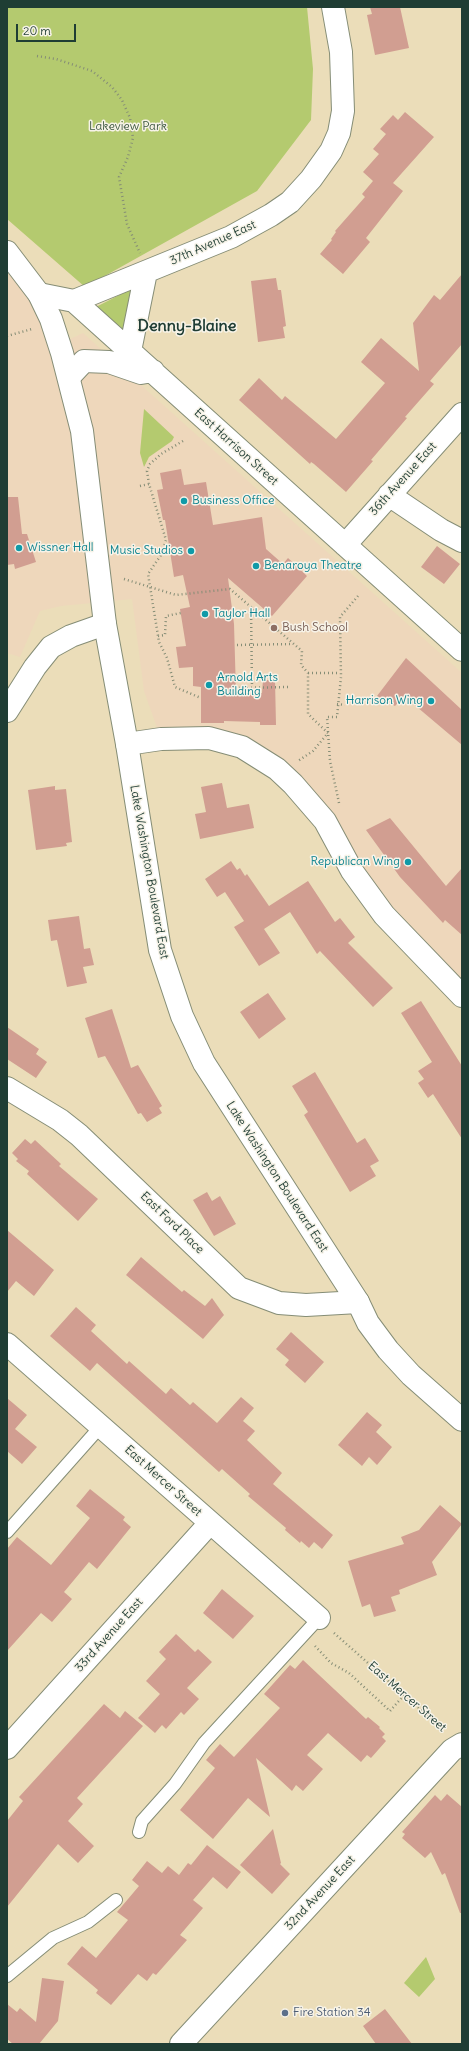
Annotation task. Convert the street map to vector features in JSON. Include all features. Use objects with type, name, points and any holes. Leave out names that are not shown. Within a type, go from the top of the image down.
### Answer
[{"type":"street","name":"37th Avenue East","points":[[74,301],[144,265],[231,237],[271,215],[290,202],[311,179],[331,151],[339,133],[343,111],[344,89],[341,52],[333,7]]},
{"type":"street","name":"Lake Washington Boulevard East","points":[[7,252],[39,294],[51,319],[69,377],[82,431],[105,624],[127,744],[160,950],[182,1016],[204,1063],[358,1302],[368,1323],[388,1350],[411,1375],[462,1420]]},
{"type":"street","points":[[130,351],[144,265]]},
{"type":"street","points":[[39,294],[74,301]]},
{"type":"street","name":"East Harrison Street","points":[[74,301],[462,650]]},
{"type":"street","points":[[69,377],[84,361],[109,362],[140,373],[153,371]]},
{"type":"street","name":"36th Avenue East","points":[[345,545],[462,414]]},
{"type":"street","points":[[389,495],[441,530],[462,541]]},
{"type":"street","points":[[7,711],[35,667],[51,647],[71,636],[105,624]]},
{"type":"street","points":[[127,744],[161,739],[210,738],[242,747],[277,769],[293,784],[325,821],[352,871],[384,915],[462,996]]},
{"type":"street","name":"East Ford Place","points":[[7,1088],[60,1120],[78,1135],[240,1288],[279,1303],[306,1305],[358,1302]]},
{"type":"street","name":"East Mercer Street","points":[[7,1344],[324,1623]]},
{"type":"street","name":"33rd Avenue East","points":[[7,1748],[210,1523]]},
{"type":"street","name":"32nd Avenue East","points":[[181,2044],[452,1750],[456,1739]]},
{"type":"lane","points":[[7,1532],[101,1426]]},
{"type":"lane","points":[[139,1832],[142,1820],[175,1784],[204,1743],[324,1623]]},
{"type":"lane","points":[[7,1976],[52,1938],[88,1922],[116,1900]]},
{"type":"path","points":[[37,56],[56,59],[92,71],[112,87],[122,100],[130,118],[133,138],[128,158],[120,177],[126,224],[144,265]]},
{"type":"path","points":[[7,336],[34,329]]},
{"type":"path","points":[[183,441],[171,447],[150,464],[147,471],[149,484],[166,540],[161,555],[148,574],[159,642],[167,658],[175,687],[201,698]]},
{"type":"path","points":[[140,486],[149,484]]},
{"type":"path","points":[[124,579],[176,595],[230,589],[302,651],[301,665],[308,673],[308,714],[328,733]]},
{"type":"path","points":[[339,805],[330,761],[327,717],[337,717],[340,673],[340,617],[358,596]]},
{"type":"path","points":[[251,607],[252,687]]},
{"type":"path","points":[[158,636],[165,635],[166,616],[181,613]]},
{"type":"path","points":[[237,645],[293,644]]},
{"type":"path","points":[[308,673],[340,673]]},
{"type":"path","points":[[235,688],[288,687]]},
{"type":"path","points":[[337,704],[345,705]]},
{"type":"path","points":[[298,761],[313,751],[328,733]]},
{"type":"path","name":"East Mercer Street","points":[[324,1623],[404,1695],[456,1739]]},
{"type":"path","points":[[314,1645],[331,1663],[349,1673],[390,1712],[404,1695]]},
{"type":"shaded area","name":"Bush School","points":[[7,270],[24,290],[44,321],[53,347],[83,333],[462,673],[462,996],[337,841],[242,747],[161,739],[144,691],[132,599],[61,606],[40,611],[20,657],[7,653]]},
{"type":"green space","name":"Lakeview Park","points":[[7,7],[307,7],[313,69],[311,120],[257,191],[85,287],[7,219]]},
{"type":"green space","points":[[135,287],[124,335],[94,308]]},
{"type":"green space","points":[[144,409],[174,437],[172,441],[149,457],[144,467],[140,453]]},
{"type":"green space","points":[[426,1957],[435,1979],[419,1997],[404,1983]]},
{"type":"building","points":[[370,7],[400,7],[409,48],[375,55],[367,15],[372,14]]},
{"type":"building","points":[[405,112],[434,137],[393,183],[403,191],[366,238],[370,242],[343,274],[320,254],[332,240],[331,239],[336,232],[335,231],[365,197],[362,194],[373,181],[363,172],[379,154],[373,149],[386,134],[380,129],[393,115],[398,120]]},
{"type":"building","points":[[462,274],[462,344],[430,381],[434,384],[405,417],[407,418],[346,492],[314,464],[311,462],[310,464],[239,400],[259,378],[282,400],[285,396],[336,439],[385,383],[361,362],[381,338],[419,371],[413,323],[434,295],[440,300]]},
{"type":"building","points":[[276,278],[278,290],[281,290],[286,326],[283,327],[285,338],[258,342],[251,281]]},
{"type":"building","points":[[181,469],[184,485],[206,482],[213,525],[262,517],[266,549],[283,564],[288,558],[307,576],[272,616],[228,578],[234,624],[236,693],[262,693],[263,680],[275,680],[276,725],[260,725],[260,722],[224,721],[224,723],[201,723],[201,687],[193,686],[193,667],[179,668],[176,647],[186,646],[180,609],[190,607],[183,575],[174,577],[165,520],[163,520],[157,490],[163,489],[160,473]]},
{"type":"building","name":"Wissner Hall","points":[[7,497],[18,497],[22,534],[27,534],[36,562],[15,569],[14,564],[7,565]]},
{"type":"building","points":[[437,546],[460,564],[444,584],[421,567]]},
{"type":"building","name":"Harrison Wing","points":[[406,658],[462,710],[462,745],[404,696],[395,706],[377,696]]},
{"type":"building","points":[[222,783],[227,808],[249,804],[254,828],[200,839],[195,814],[206,812],[201,787]]},
{"type":"building","points":[[55,786],[55,790],[66,789],[72,842],[66,843],[67,846],[36,850],[28,790]]},
{"type":"building","name":"Republican Wing","points":[[390,818],[446,886],[462,868],[462,935],[445,920],[443,923],[400,877],[366,830]]},
{"type":"building","points":[[231,861],[237,870],[240,868],[245,876],[247,874],[269,906],[308,881],[335,922],[340,918],[355,937],[348,943],[393,988],[373,1007],[320,951],[317,954],[290,912],[264,929],[280,953],[259,966],[234,927],[244,921],[225,892],[217,897],[205,879]]},
{"type":"building","points":[[79,916],[84,949],[90,948],[94,965],[83,967],[87,983],[67,987],[57,940],[51,941],[48,920]]},
{"type":"building","points":[[268,993],[286,1019],[259,1039],[240,1012]]},
{"type":"building","points":[[421,1001],[462,1066],[462,1139],[433,1094],[428,1098],[418,1083],[424,1079],[418,1071],[432,1062],[401,1013]]},
{"type":"building","points":[[112,1009],[131,1068],[138,1065],[162,1106],[159,1108],[162,1113],[147,1122],[141,1113],[138,1114],[105,1056],[98,1058],[85,1018]]},
{"type":"building","points":[[7,1027],[39,1049],[36,1054],[47,1062],[36,1078],[7,1059]]},
{"type":"building","points":[[315,1072],[357,1143],[365,1138],[379,1161],[370,1166],[376,1176],[350,1192],[304,1115],[308,1112],[292,1086]]},
{"type":"building","points":[[25,1139],[31,1144],[35,1140],[61,1164],[59,1166],[98,1199],[78,1221],[27,1174],[29,1171],[16,1161],[18,1159],[12,1153]]},
{"type":"building","points":[[207,1192],[212,1201],[220,1196],[236,1224],[214,1236],[193,1200]]},
{"type":"building","points":[[7,1230],[54,1270],[34,1296],[16,1281],[7,1292]]},
{"type":"building","points":[[141,1257],[182,1292],[184,1290],[205,1306],[212,1298],[224,1315],[203,1339],[126,1275]]},
{"type":"building","points":[[76,1307],[96,1325],[91,1331],[127,1364],[129,1361],[166,1394],[171,1388],[190,1405],[193,1402],[217,1423],[241,1397],[254,1408],[243,1421],[255,1431],[247,1440],[282,1473],[273,1484],[333,1535],[322,1549],[314,1542],[309,1548],[301,1541],[300,1543],[285,1530],[286,1528],[248,1496],[250,1494],[222,1469],[219,1472],[97,1363],[90,1371],[50,1336]]},
{"type":"building","points":[[291,1332],[324,1362],[305,1383],[285,1365],[289,1360],[276,1349]]},
{"type":"building","points":[[7,1398],[27,1415],[15,1429],[37,1447],[22,1464],[7,1451]]},
{"type":"building","points":[[367,1412],[382,1425],[376,1432],[392,1447],[377,1465],[369,1457],[362,1466],[338,1445]]},
{"type":"building","points":[[90,1489],[125,1517],[123,1520],[131,1527],[97,1569],[89,1562],[64,1592],[72,1599],[52,1622],[41,1613],[7,1651],[7,1549],[17,1537],[51,1565],[90,1518],[76,1506]]},
{"type":"building","points":[[440,1505],[462,1524],[432,1562],[437,1575],[399,1590],[400,1594],[391,1597],[396,1611],[374,1617],[370,1604],[362,1607],[348,1561],[404,1544],[401,1537],[419,1530]]},
{"type":"building","points":[[222,1589],[254,1616],[233,1639],[203,1613]]},
{"type":"building","points":[[176,1634],[195,1652],[198,1649],[212,1662],[187,1688],[199,1699],[184,1715],[181,1712],[166,1729],[162,1725],[155,1733],[138,1718],[160,1694],[146,1681],[166,1659],[159,1652]]},
{"type":"building","points":[[303,1660],[366,1719],[368,1717],[380,1727],[379,1728],[385,1734],[382,1737],[386,1741],[371,1758],[367,1755],[361,1762],[328,1733],[307,1755],[323,1769],[303,1791],[296,1785],[292,1791],[256,1758],[270,1817],[248,1798],[213,1839],[180,1810],[215,1768],[206,1760],[220,1744],[234,1757],[280,1708],[264,1694],[290,1665],[295,1669]]},
{"type":"building","points":[[104,1704],[120,1718],[125,1711],[143,1726],[77,1798],[83,1804],[68,1821],[94,1846],[78,1863],[58,1844],[7,1907],[7,1821],[23,1801],[19,1797]]},
{"type":"building","points":[[447,1794],[462,1807],[462,1913],[460,1913],[445,1873],[442,1875],[431,1852],[425,1858],[402,1838],[405,1834],[402,1832],[435,1795],[441,1801]]},
{"type":"building","points":[[273,1829],[280,1864],[290,1874],[272,1894],[240,1865]]},
{"type":"building","points":[[207,1845],[241,1872],[227,1889],[213,1877],[193,1900],[203,1908],[180,1935],[187,1940],[156,1975],[153,1973],[147,1981],[138,1974],[111,2005],[96,1993],[98,1990],[67,1964],[82,1946],[96,1958],[128,1920],[117,1912],[139,1886],[132,1880],[147,1861],[162,1873],[168,1866],[179,1875],[188,1863],[191,1865]]},
{"type":"building","points":[[42,1978],[64,1981],[58,2021],[39,2044],[13,2044],[7,2039],[7,2004],[17,2012],[20,2008],[36,2022]]},
{"type":"building","points":[[385,2009],[412,2044],[376,2044],[363,2026]]},
{"type":"place","name":"Business Office","points":[[184,501]]},
{"type":"place","name":"Wissner Hall","points":[[19,548]]},
{"type":"place","name":"Music Studios","points":[[191,551]]},
{"type":"place","name":"Benaroya Theatre","points":[[256,566]]},
{"type":"place","name":"Taylor Hall","points":[[205,614]]},
{"type":"place","name":"Bush School","points":[[274,628]]},
{"type":"place","name":"Arnold Arts Building","points":[[209,685]]},
{"type":"place","name":"Harrison Wing","points":[[431,701]]},
{"type":"place","name":"Republican Wing","points":[[408,862]]},
{"type":"place","name":"Fire Station 34","points":[[285,2013]]},
{"type":"district","name":"Denny-Blaine","points":[[187,326]]}]
